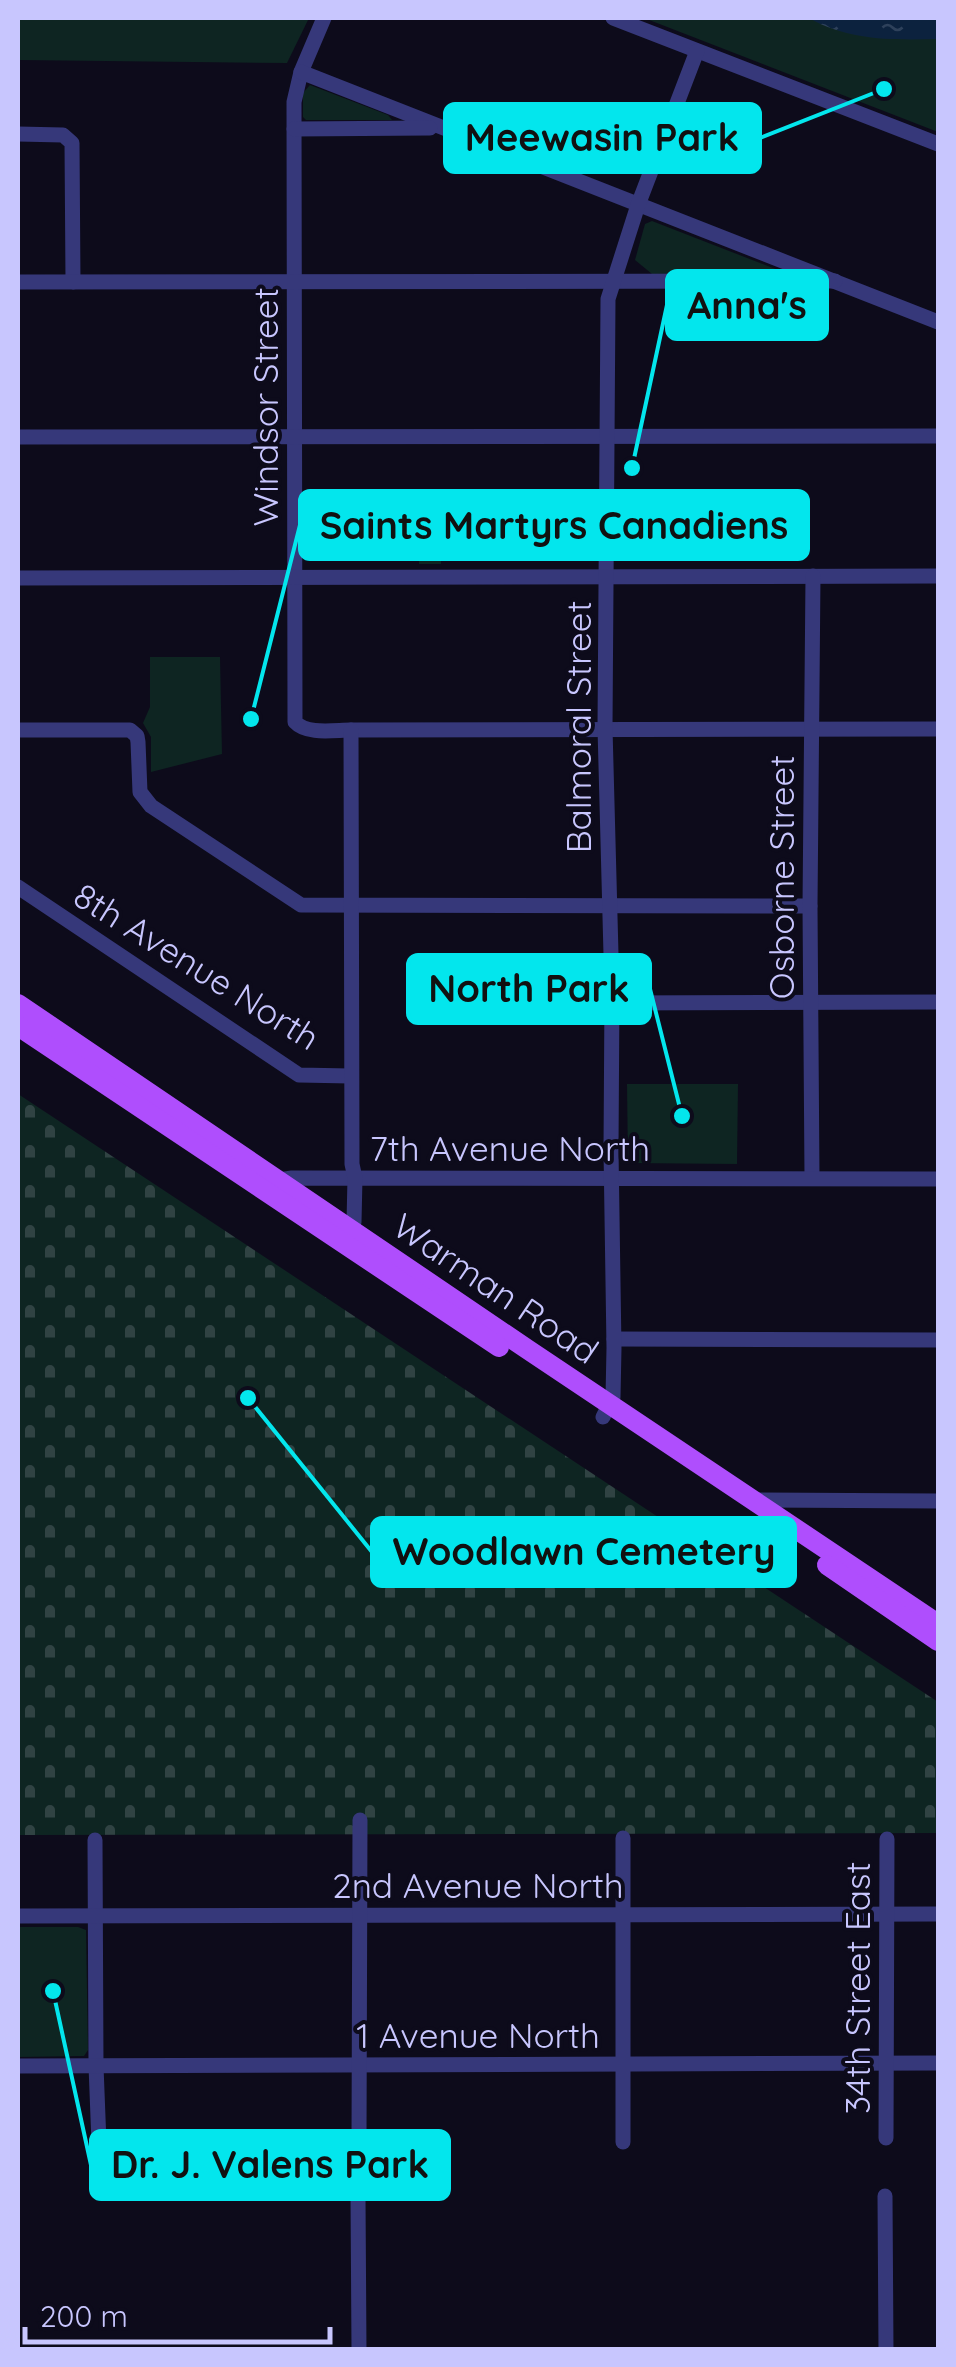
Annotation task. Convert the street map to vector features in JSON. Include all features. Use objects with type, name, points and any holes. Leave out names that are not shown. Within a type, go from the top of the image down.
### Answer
[{"type":"main road","name":"Warman Road","points":[[18,1004],[271,1185],[607,1411],[752,1500],[938,1624]]},
{"type":"main road","name":"Warman Road","points":[[18,1026],[271,1185],[348,1228],[938,1641]]},
{"type":"street","name":"Windsor Street","points":[[324,18],[301,72],[294,102],[295,722],[300,728],[351,730]]},
{"type":"street","points":[[613,18],[938,144]]},
{"type":"street","name":"Balmoral Street","points":[[607,1411],[613,1397],[614,1340],[606,728],[608,299],[638,205],[697,51]]},
{"type":"street","points":[[301,72],[938,322]]},
{"type":"street","points":[[294,128],[439,128]]},
{"type":"street","points":[[18,134],[63,135],[72,143],[73,282]]},
{"type":"street","points":[[18,282],[835,282]]},
{"type":"street","points":[[18,437],[938,436]]},
{"type":"street","name":"Osborne Street","points":[[812,1178],[813,576]]},
{"type":"street","points":[[18,578],[938,576]]},
{"type":"street","points":[[348,1228],[354,1222],[355,1178],[350,1076],[351,730],[938,729]]},
{"type":"street","points":[[18,730],[130,730],[138,742],[140,792],[150,806],[301,905],[810,906]]},
{"type":"street","name":"8th Avenue North","points":[[18,887],[299,1075],[350,1076]]},
{"type":"street","points":[[612,1002],[938,1002]]},
{"type":"street","name":"7th Avenue North","points":[[271,1185],[355,1178],[938,1179]]},
{"type":"street","points":[[614,1340],[938,1340]]},
{"type":"street","points":[[752,1500],[938,1500]]},
{"type":"street","points":[[359,2141],[360,1820]]},
{"type":"street","points":[[622,2142],[623,1838]]},
{"type":"street","name":"34th Street East","points":[[886,2138],[887,1839]]},
{"type":"street","points":[[95,1840],[98,2143]]},
{"type":"street","name":"2nd Avenue North","points":[[18,1916],[938,1914]]},
{"type":"street","name":"1 Avenue North","points":[[18,2066],[938,2062]]},
{"type":"street","points":[[885,2196],[886,2350]]},
{"type":"street","points":[[358,2197],[358,2350]]},
{"type":"green space","points":[[18,18],[309,18],[287,63],[18,60]]},
{"type":"green space","points":[[644,18],[837,18],[938,34],[938,132]]},
{"type":"green space","points":[[310,85],[388,115],[392,120],[306,120],[303,93]]},
{"type":"green space","points":[[652,221],[778,270],[652,274],[635,260],[645,224]]},
{"type":"green space","points":[[418,516],[455,516],[455,539],[441,539],[441,564],[419,564]]},
{"type":"green space","points":[[150,657],[220,657],[222,754],[151,772],[151,737],[143,723],[150,707]]},
{"type":"green space","points":[[627,1084],[738,1084],[737,1164],[628,1163]]},
{"type":"green space","points":[[18,1094],[938,1702],[938,1833],[18,1835]]},
{"type":"green space","points":[[18,1927],[86,1930],[88,2050],[84,2056],[18,2057]]},
{"type":"water","points":[[809,18],[938,18],[938,39],[856,35]]},
{"type":"place","name":"Meewasin Park","points":[[884,89]]},
{"type":"place","name":"Anna's","points":[[632,468]]},
{"type":"place","name":"Saints Martyrs Canadiens","points":[[251,719]]},
{"type":"place","name":"North Park","points":[[682,1116]]},
{"type":"place","name":"Woodlawn Cemetery","points":[[248,1398]]},
{"type":"place","name":"Dr. J. Valens Park","points":[[53,1991]]}]
